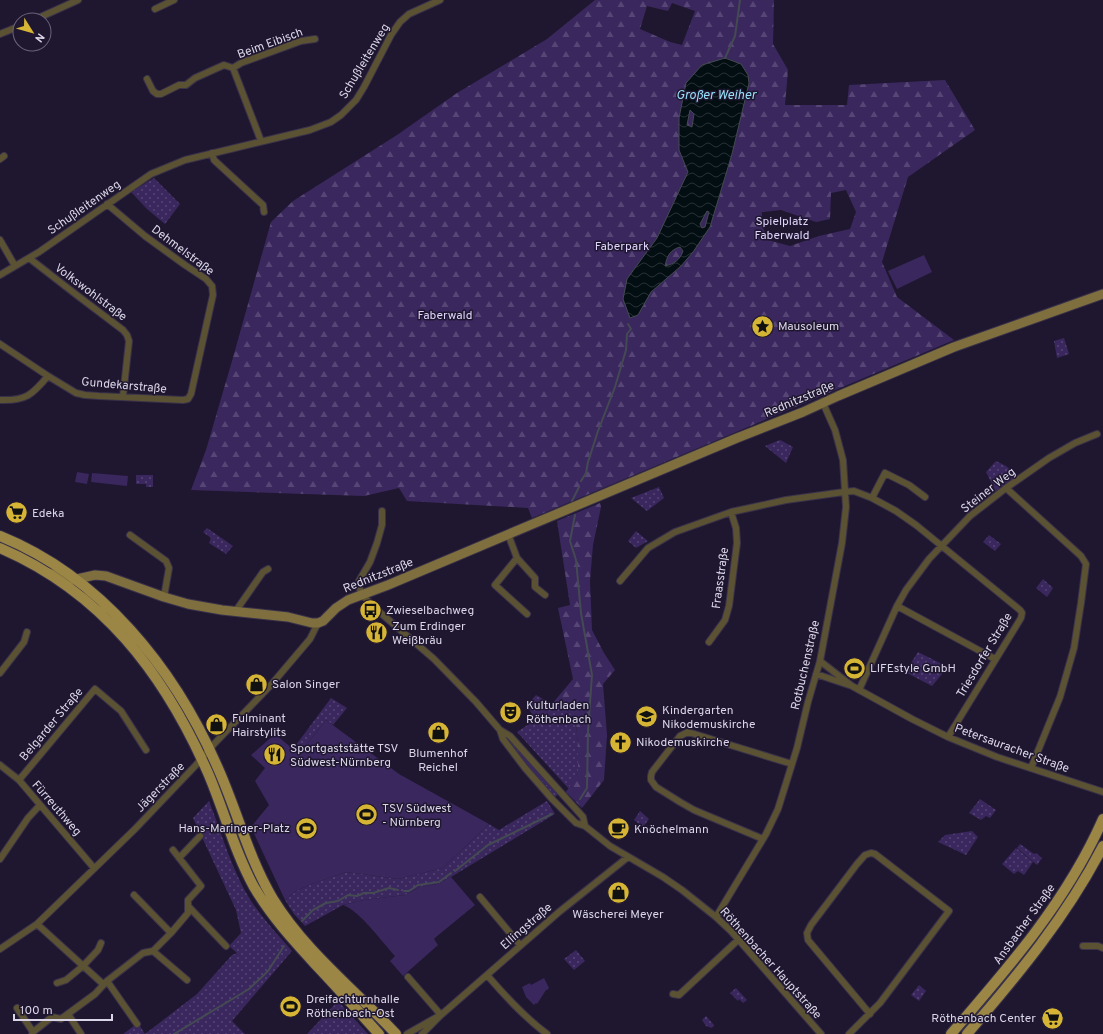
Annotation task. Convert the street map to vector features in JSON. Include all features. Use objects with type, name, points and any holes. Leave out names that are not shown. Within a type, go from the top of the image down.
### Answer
[{"type":"main road","name":"Rednitzstraße","points":[[318,623],[323,621],[336,608],[348,600],[388,585],[964,343],[1103,294]]},
{"type":"main road","points":[[0,536],[41,556],[76,579],[112,610],[143,645],[176,689],[209,748],[225,785],[257,869],[277,906],[314,953],[372,1008],[396,1034]]},
{"type":"main road","points":[[0,548],[18,556],[62,582],[90,603],[135,649],[173,705],[202,759],[242,861],[259,895],[286,932],[379,1034]]},
{"type":"main road","points":[[46,572],[68,580],[95,575],[106,576],[188,604],[235,612],[288,617],[318,623]]},
{"type":"main road","name":"Ansbacher Straße","points":[[951,1034],[1017,956],[1056,904],[1084,858],[1103,819]]},
{"type":"main road","name":"Ansbacher Straße","points":[[967,1034],[1056,924],[1079,889],[1103,846]]},
{"type":"street","points":[[59,0],[63,7]]},
{"type":"street","points":[[52,12],[78,0]]},
{"type":"street","points":[[155,9],[174,0]]},
{"type":"street","name":"Schußleitenweg","points":[[0,275],[29,258],[151,174],[174,164],[212,153],[310,130],[331,122],[341,115],[356,100],[391,35],[400,22],[409,14],[440,0]]},
{"type":"street","points":[[0,34],[12,29]]},
{"type":"street","name":"Beim Eibisch","points":[[234,68],[241,63],[301,41],[314,39]]},
{"type":"street","name":"Beim Eibisch","points":[[147,78],[153,91],[157,94],[161,94],[179,86],[186,85],[195,78],[224,65],[234,68]]},
{"type":"street","name":"Beim Eibisch","points":[[234,68],[261,141]]},
{"type":"street","points":[[212,153],[214,160],[263,205],[264,212]]},
{"type":"street","name":"Dehmelstraße","points":[[107,204],[146,236],[206,279],[212,286],[213,295],[191,394],[188,399]]},
{"type":"street","points":[[0,240],[15,266]]},
{"type":"street","name":"Volkswohlstraße","points":[[29,258],[123,330],[127,335],[128,341],[123,396]]},
{"type":"street","name":"Gundekarstraße","points":[[0,344],[76,393],[183,400],[188,399]]},
{"type":"street","points":[[0,400],[22,398],[35,391],[48,376]]},
{"type":"street","name":"Rotbuchenstraße","points":[[716,917],[763,839],[778,809],[820,661],[842,542],[846,507],[843,460],[835,430],[823,403]]},
{"type":"street","name":"Steiner Weg","points":[[859,690],[897,606],[906,590],[929,559],[941,546],[970,516],[1006,488],[1049,458],[1075,443],[1097,434]]},
{"type":"street","points":[[872,498],[885,473],[909,485],[925,497]]},
{"type":"street","points":[[1006,488],[1081,556],[1086,564],[1074,648],[1054,712],[1031,768]]},
{"type":"street","points":[[620,581],[648,548],[675,532],[731,512],[786,500],[844,492],[854,491],[872,498],[916,525],[941,546]]},
{"type":"street","points":[[362,595],[359,588],[359,581],[370,562],[377,543],[382,525],[382,511]]},
{"type":"street","name":"Fraasstraße","points":[[709,642],[725,620],[729,606],[737,543],[736,528],[731,512]]},
{"type":"street","points":[[508,534],[518,558],[535,578],[535,587],[545,595]]},
{"type":"street","points":[[130,535],[166,561],[169,568],[164,597]]},
{"type":"street","name":"Triesdorfer Straße","points":[[941,546],[1022,613],[1021,618],[948,737]]},
{"type":"street","points":[[518,558],[495,585],[527,614]]},
{"type":"street","points":[[235,612],[263,572],[268,569]]},
{"type":"street","name":"Röthenbacher Hauptstraße","points":[[362,595],[434,659],[476,702],[500,730],[510,736],[583,817],[585,826]]},
{"type":"street","points":[[897,606],[995,659]]},
{"type":"street","name":"Jägerstraße","points":[[0,949],[37,924],[135,829],[202,759],[209,748],[271,685],[310,639],[318,623]]},
{"type":"street","points":[[0,673],[24,642],[27,632]]},
{"type":"street","name":"Petersauracher Straße","points":[[820,661],[852,686],[948,737],[998,757],[1103,792]]},
{"type":"street","name":"Petersauracher Straße","points":[[816,674],[852,686]]},
{"type":"street","name":"Belgarder Straße","points":[[19,780],[95,689],[121,711],[146,750]]},
{"type":"street","name":"Röthenbacher Hauptstraße","points":[[500,730],[503,739],[525,768],[553,800],[576,823],[585,826],[610,846],[682,890],[716,917],[821,1034]]},
{"type":"street","points":[[763,839],[694,810],[680,802],[656,786],[651,780],[652,772],[680,736],[688,732],[792,764]]},
{"type":"street","name":"Fürreuthweg","points":[[0,765],[19,780],[94,868]]},
{"type":"street","points":[[0,859],[28,818],[40,805]]},
{"type":"street","points":[[179,858],[200,836]]},
{"type":"street","points":[[17,1008],[32,1033],[52,1017],[61,1019],[95,994],[105,982],[142,953],[153,951],[171,933],[188,914],[188,900],[201,886],[173,850]]},
{"type":"street","points":[[849,1034],[870,1014],[880,1003],[949,911],[871,853],[865,855],[810,925],[807,935],[808,940],[870,1014]]},
{"type":"street","name":"Ellingstraße","points":[[422,1034],[441,1015],[520,945],[579,895],[628,857]]},
{"type":"street","points":[[134,895],[171,933]]},
{"type":"street","points":[[480,896],[520,945]]},
{"type":"street","points":[[189,907],[226,946]]},
{"type":"street","points":[[37,924],[83,966],[105,982],[137,1024]]},
{"type":"street","points":[[673,994],[679,995],[738,940]]},
{"type":"street","points":[[57,983],[66,980],[83,966],[98,950],[101,943]]},
{"type":"street","points":[[1083,946],[1098,946],[1103,948]]},
{"type":"street","points":[[153,951],[187,980]]},
{"type":"street","points":[[487,975],[511,1002],[547,1034]]},
{"type":"street","points":[[408,977],[441,1015]]},
{"type":"street","points":[[68,1014],[81,1034]]},
{"type":"street","name":"Ellingstraße","points":[[407,1034],[441,1015]]},
{"type":"green space","name":"Faberwald","points":[[595,0],[774,0],[773,44],[788,70],[785,105],[847,105],[849,85],[945,80],[975,130],[908,177],[882,262],[897,297],[954,340],[532,518],[528,508],[407,501],[399,488],[364,496],[191,490],[206,450],[271,222],[293,201],[397,135],[457,93],[547,39]],"holes":[[[672,3],[695,11],[682,45],[670,42],[640,29],[647,6],[668,11]],[[726,58],[741,64],[749,83],[732,154],[710,227],[693,252],[681,266],[651,292],[627,279],[657,238],[688,172],[679,150],[679,118]],[[846,190],[856,212],[850,229],[819,236],[790,246],[768,240],[761,223],[762,212],[781,210],[816,222],[830,219],[831,193]]]},
{"type":"green space","points":[[690,110],[694,114],[692,127],[687,125]]},
{"type":"green space","points":[[154,178],[180,204],[165,224],[147,209],[131,192]]},
{"type":"green space","points":[[707,211],[709,211],[705,227],[702,228],[700,224]]},
{"type":"green space","points":[[680,247],[683,251],[679,259],[672,264],[665,266],[670,254]]},
{"type":"green space","points":[[924,255],[932,272],[897,289],[888,271]]},
{"type":"green space","points":[[1064,338],[1069,354],[1057,358],[1054,341]]},
{"type":"green space","points":[[780,440],[793,447],[786,463],[765,446]]},
{"type":"green space","points":[[996,461],[1006,466],[1018,476],[996,492],[986,472]]},
{"type":"green space","points":[[77,472],[89,474],[87,484],[75,482]]},
{"type":"green space","points":[[92,473],[128,476],[127,486],[91,482]]},
{"type":"green space","points":[[136,475],[153,475],[153,487],[146,487],[146,484],[136,484]]},
{"type":"green space","points":[[659,487],[664,498],[647,511],[631,498]]},
{"type":"green space","points":[[600,503],[601,507],[593,545],[590,581],[592,630],[615,670],[603,684],[607,735],[604,780],[582,808],[566,792],[578,773],[576,720],[563,706],[554,709],[552,704],[573,679],[558,608],[570,605],[557,521]]},
{"type":"green space","points":[[207,528],[233,546],[226,554],[209,543],[211,538],[203,532]]},
{"type":"green space","points":[[636,531],[648,541],[636,548],[628,541]]},
{"type":"green space","points":[[989,535],[1001,544],[995,551],[983,542]]},
{"type":"green space","points":[[1043,579],[1053,588],[1047,597],[1036,588]]},
{"type":"green space","points":[[918,652],[948,667],[932,686],[905,672]]},
{"type":"green space","points":[[536,695],[552,704],[554,709],[563,706],[576,720],[578,773],[569,789],[517,732],[535,720],[527,705]]},
{"type":"green space","points":[[331,698],[347,708],[333,725],[326,720],[299,754],[293,749]]},
{"type":"green space","name":"TSV Südwest - Nürnberg","points":[[326,720],[399,774],[489,824],[443,868],[398,879],[346,872],[309,885],[296,891],[285,900],[251,827],[269,805],[255,781],[265,768],[251,755],[275,734],[299,754]]},
{"type":"green space","points":[[505,737],[559,794],[553,798],[505,739]]},
{"type":"green space","points":[[980,799],[996,810],[990,818],[986,816],[981,820],[969,813]]},
{"type":"green space","points":[[209,801],[233,865],[244,889],[260,914],[292,951],[232,1021],[245,1034],[145,1034],[197,994],[232,955],[237,953],[229,946],[241,933],[236,910],[193,818]]},
{"type":"green space","points":[[547,801],[555,814],[437,884],[420,887],[405,895],[364,900],[343,905],[305,926],[294,914],[285,900],[296,891],[309,885],[346,872],[398,879],[443,868],[489,824],[499,830]]},
{"type":"green space","points":[[640,811],[649,819],[643,827],[634,820]]},
{"type":"green space","points":[[972,831],[978,837],[966,855],[938,842],[945,835]]},
{"type":"green space","points":[[1020,844],[1042,858],[1037,865],[1017,848]]},
{"type":"green space","points":[[1016,848],[1033,862],[1024,875],[1018,871],[1014,874],[1002,864]]},
{"type":"green space","points":[[451,877],[475,905],[436,937],[434,939],[438,945],[403,976],[390,961],[395,956],[363,920],[350,908],[343,905],[364,900],[405,895],[420,887],[437,884]]},
{"type":"green space","points":[[576,950],[585,961],[574,970],[564,959]]},
{"type":"green space","points":[[544,978],[549,988],[537,1004],[536,1003],[534,1005],[526,997],[522,987],[530,983],[531,985]]},
{"type":"green space","points":[[919,985],[926,991],[919,1001],[911,995]]},
{"type":"green space","points":[[736,988],[747,1000],[743,1003],[739,999],[738,1001],[730,993]]},
{"type":"green space","points":[[338,1001],[368,1034],[307,1034]]},
{"type":"green space","points":[[706,1016],[714,1025],[712,1028],[706,1026],[702,1020]]},
{"type":"green space","points":[[138,1023],[145,1034],[123,1034]]},
{"type":"water","name":"Großer Weiher","points":[[725,58],[741,64],[748,75],[749,83],[732,154],[710,227],[693,252],[681,266],[651,292],[638,315],[630,318],[623,299],[627,279],[657,238],[688,172],[679,150],[679,118],[686,83],[702,65]],"holes":[[[690,110],[694,114],[692,127],[687,125]],[[707,211],[709,212],[705,227],[702,228],[700,224]],[[680,247],[683,251],[674,263],[665,266],[667,259],[674,250]]]},
{"type":"waterway","points":[[725,58],[735,36],[740,0]]},
{"type":"waterway","points":[[581,481],[586,473],[598,431],[615,387],[626,350],[627,334],[631,329],[628,324]]},
{"type":"waterway","points":[[572,501],[579,487]]},
{"type":"waterway","points":[[575,515],[570,541],[576,560],[581,613],[592,675],[588,731],[587,788],[580,799]]},
{"type":"waterway","points":[[455,871],[488,845],[552,814]]},
{"type":"waterway","points":[[404,891],[409,891],[418,885],[439,882],[451,873]]},
{"type":"waterway","points":[[302,921],[313,910],[326,903],[338,901],[348,895],[357,896],[364,893],[373,893],[389,888],[398,890]]},
{"type":"waterway","points":[[174,1034],[249,989],[268,971],[284,946]]},
{"type":"place","name":"Mausoleum","points":[[763,326]]},
{"type":"place","name":"Edeka","points":[[17,513]]},
{"type":"place","name":"Zwieselbachweg","points":[[370,610]]},
{"type":"place","name":"Zum Erdinger Weißbräu","points":[[376,633]]},
{"type":"place","name":"LIFEstyle GmbH","points":[[854,668]]},
{"type":"place","name":"Salon Singer","points":[[256,684]]},
{"type":"place","name":"Kulturladen Röthenbach","points":[[510,712]]},
{"type":"place","name":"Kindergarten Nikodemuskirche","points":[[647,717]]},
{"type":"place","name":"Fulminant Hairstylits","points":[[216,725]]},
{"type":"place","name":"Blumenhof Reichel","points":[[438,732]]},
{"type":"place","name":"Nikodemuskirche","points":[[621,742]]},
{"type":"place","name":"Sportgaststätte TSV Südwest-Nürnberg","points":[[274,755]]},
{"type":"place","name":"TSV Südwest - Nürnberg","points":[[366,815]]},
{"type":"place","name":"Hans-Maringer-Platz","points":[[306,828]]},
{"type":"place","name":"Knöchelmann","points":[[619,829]]},
{"type":"place","name":"Wäscherei Meyer","points":[[618,893]]},
{"type":"place","name":"Dreifachturnhalle Röthenbach-Ost","points":[[291,1006]]},
{"type":"place","name":"Röthenbach Center","points":[[1052,1018]]},
{"type":"park label","name":"Spielplatz Faberwald","points":[[782,228]]},
{"type":"park label","name":"Faberpark","points":[[622,246]]}]
